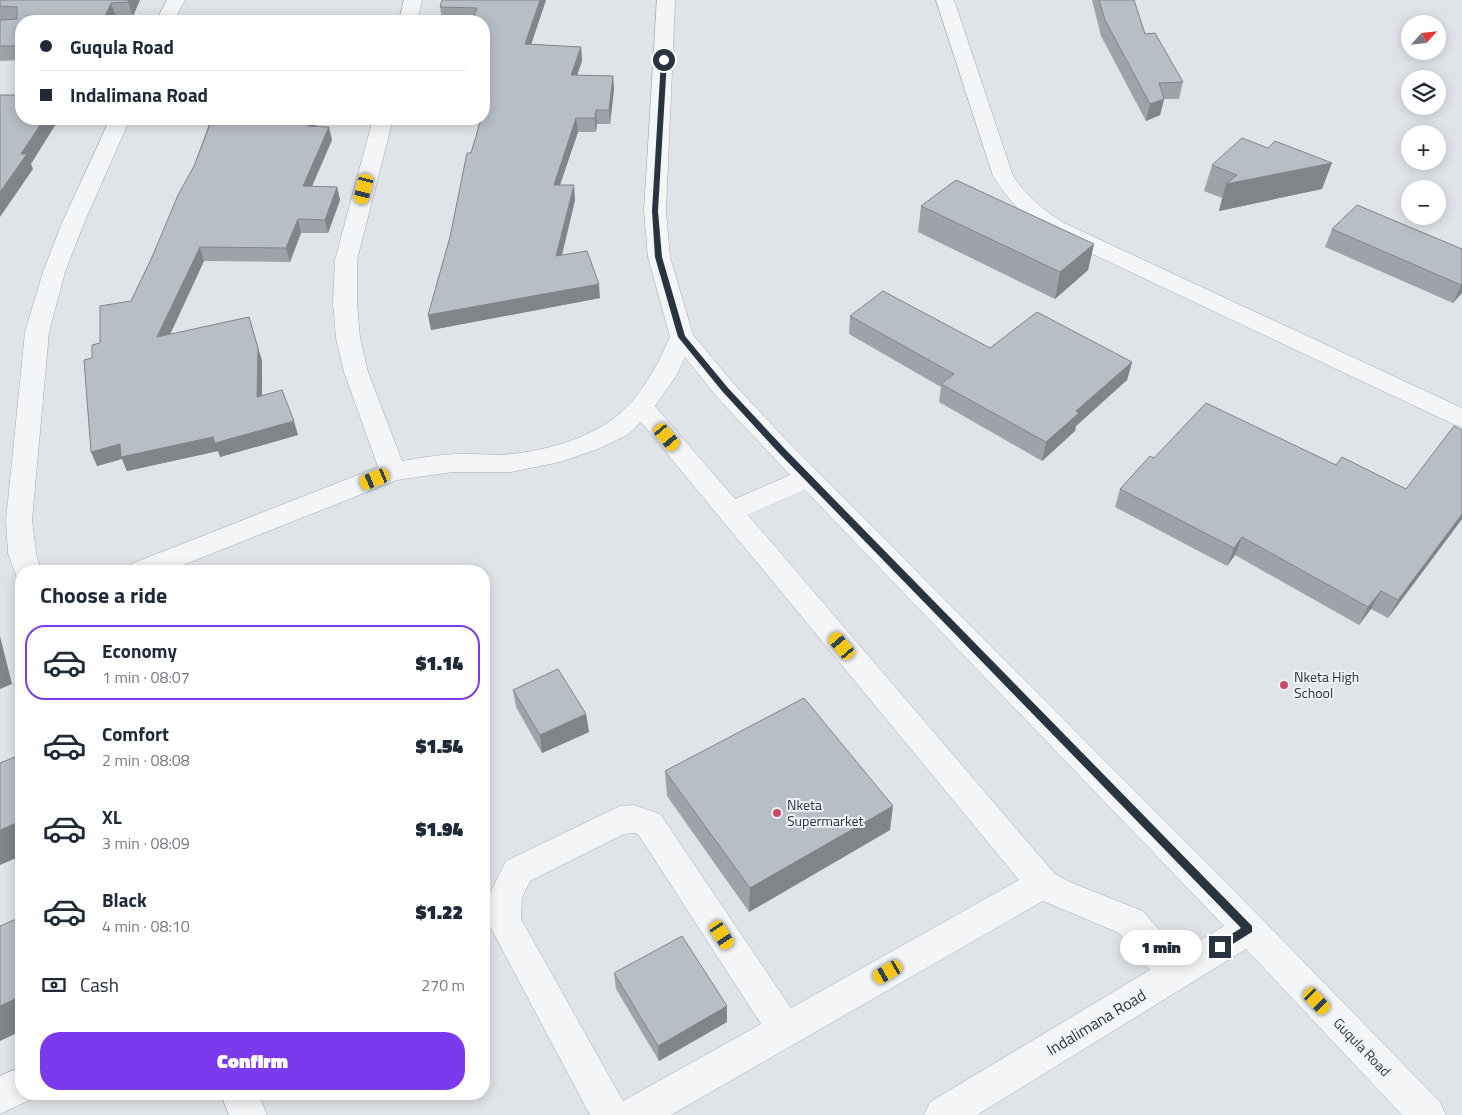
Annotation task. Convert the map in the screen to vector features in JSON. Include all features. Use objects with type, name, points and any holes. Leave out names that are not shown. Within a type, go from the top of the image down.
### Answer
[{"type":"street","points":[[168,15],[176,0]]},
{"type":"street","points":[[409,15],[413,0]]},
{"type":"street","name":"Guqula Road","points":[[666,0],[655,211],[658,257],[682,337],[725,390],[809,478],[1249,929],[1427,1115]]},
{"type":"street","points":[[945,0],[1003,176],[1016,197],[1032,212],[1056,228],[1462,418]]},
{"type":"street","points":[[25,565],[22,553],[19,520],[37,332],[54,272],[73,223],[117,125]]},
{"type":"street","points":[[381,125],[346,260],[345,303],[348,338],[356,372],[393,472]]},
{"type":"street","points":[[156,565],[393,472],[452,463],[511,463],[551,456],[589,443],[618,429],[642,407],[664,376],[682,337]]},
{"type":"street","points":[[642,407],[1043,884],[1060,894],[1131,922],[1175,974]]},
{"type":"street","points":[[730,512],[809,478]]},
{"type":"street","points":[[610,1115],[504,920],[505,897],[518,871],[620,820],[634,819],[649,824],[785,1030]]},
{"type":"street","points":[[635,1115],[1043,884]]},
{"type":"street","name":"Indalimana Road","points":[[943,1115],[1249,929]]},
{"type":"street","points":[[0,1096],[15,1088]]},
{"type":"street","points":[[242,1100],[248,1115]]},
{"type":"building","points":[[0,0],[129,0],[128,2],[111,3],[106,15],[17,15],[17,7],[0,6]]},
{"type":"building","points":[[442,0],[540,0],[525,44],[581,47],[571,75],[613,76],[609,110],[596,110],[595,118],[576,118],[554,185],[574,185],[556,256],[587,251],[599,284],[428,315],[450,237],[467,153],[471,153],[479,125],[490,125],[490,15],[474,15],[477,8],[440,7]]},
{"type":"building","points":[[1099,0],[1134,0],[1145,34],[1155,33],[1183,82],[1159,83],[1164,99],[1150,104],[1105,20]]},
{"type":"building","points":[[15,19],[15,46],[0,46],[0,20]]},
{"type":"building","points":[[0,95],[15,95],[15,125],[40,125],[21,154],[27,154],[0,192]]},
{"type":"building","points":[[210,125],[308,125],[329,127],[303,186],[337,187],[325,220],[298,219],[286,248],[200,247],[157,337],[249,317],[258,348],[257,397],[282,390],[294,421],[215,443],[213,437],[121,457],[120,444],[91,452],[84,360],[92,358],[92,345],[100,343],[100,306],[131,301],[178,195],[194,166]]},
{"type":"building","points":[[1242,138],[1268,148],[1275,141],[1332,163],[1226,184],[1237,175],[1212,165]]},
{"type":"building","points":[[956,180],[1094,244],[1060,272],[921,206]]},
{"type":"building","points":[[1357,205],[1462,249],[1462,284],[1461,285],[1332,229]]},
{"type":"building","points":[[883,291],[990,348],[1037,312],[1132,362],[1076,411],[1079,413],[1046,442],[941,384],[954,374],[850,316]]},
{"type":"building","points":[[1206,403],[1336,465],[1342,457],[1406,489],[1454,426],[1462,430],[1462,514],[1398,600],[1381,591],[1368,607],[1242,537],[1234,548],[1120,489],[1150,456],[1154,458]]},
{"type":"building","points":[[558,669],[586,714],[540,735],[513,690]]},
{"type":"building","name":"Nketa Supermarket","points":[[804,698],[893,806],[750,888],[665,771]]},
{"type":"building","points":[[15,757],[15,824],[0,830],[0,763]]},
{"type":"building","points":[[15,920],[15,999],[0,1006],[0,926]]},
{"type":"building","points":[[682,936],[727,1006],[658,1046],[614,973]]},
{"type":"place","name":"Nketa High School","points":[[1284,685]]},
{"type":"place","name":"Nketa Supermarket","points":[[777,813]]},
{"type":"route","points":[[664,60],[655,211],[658,257],[682,337],[725,390],[781,450],[1249,929],[1220,947]]}]
